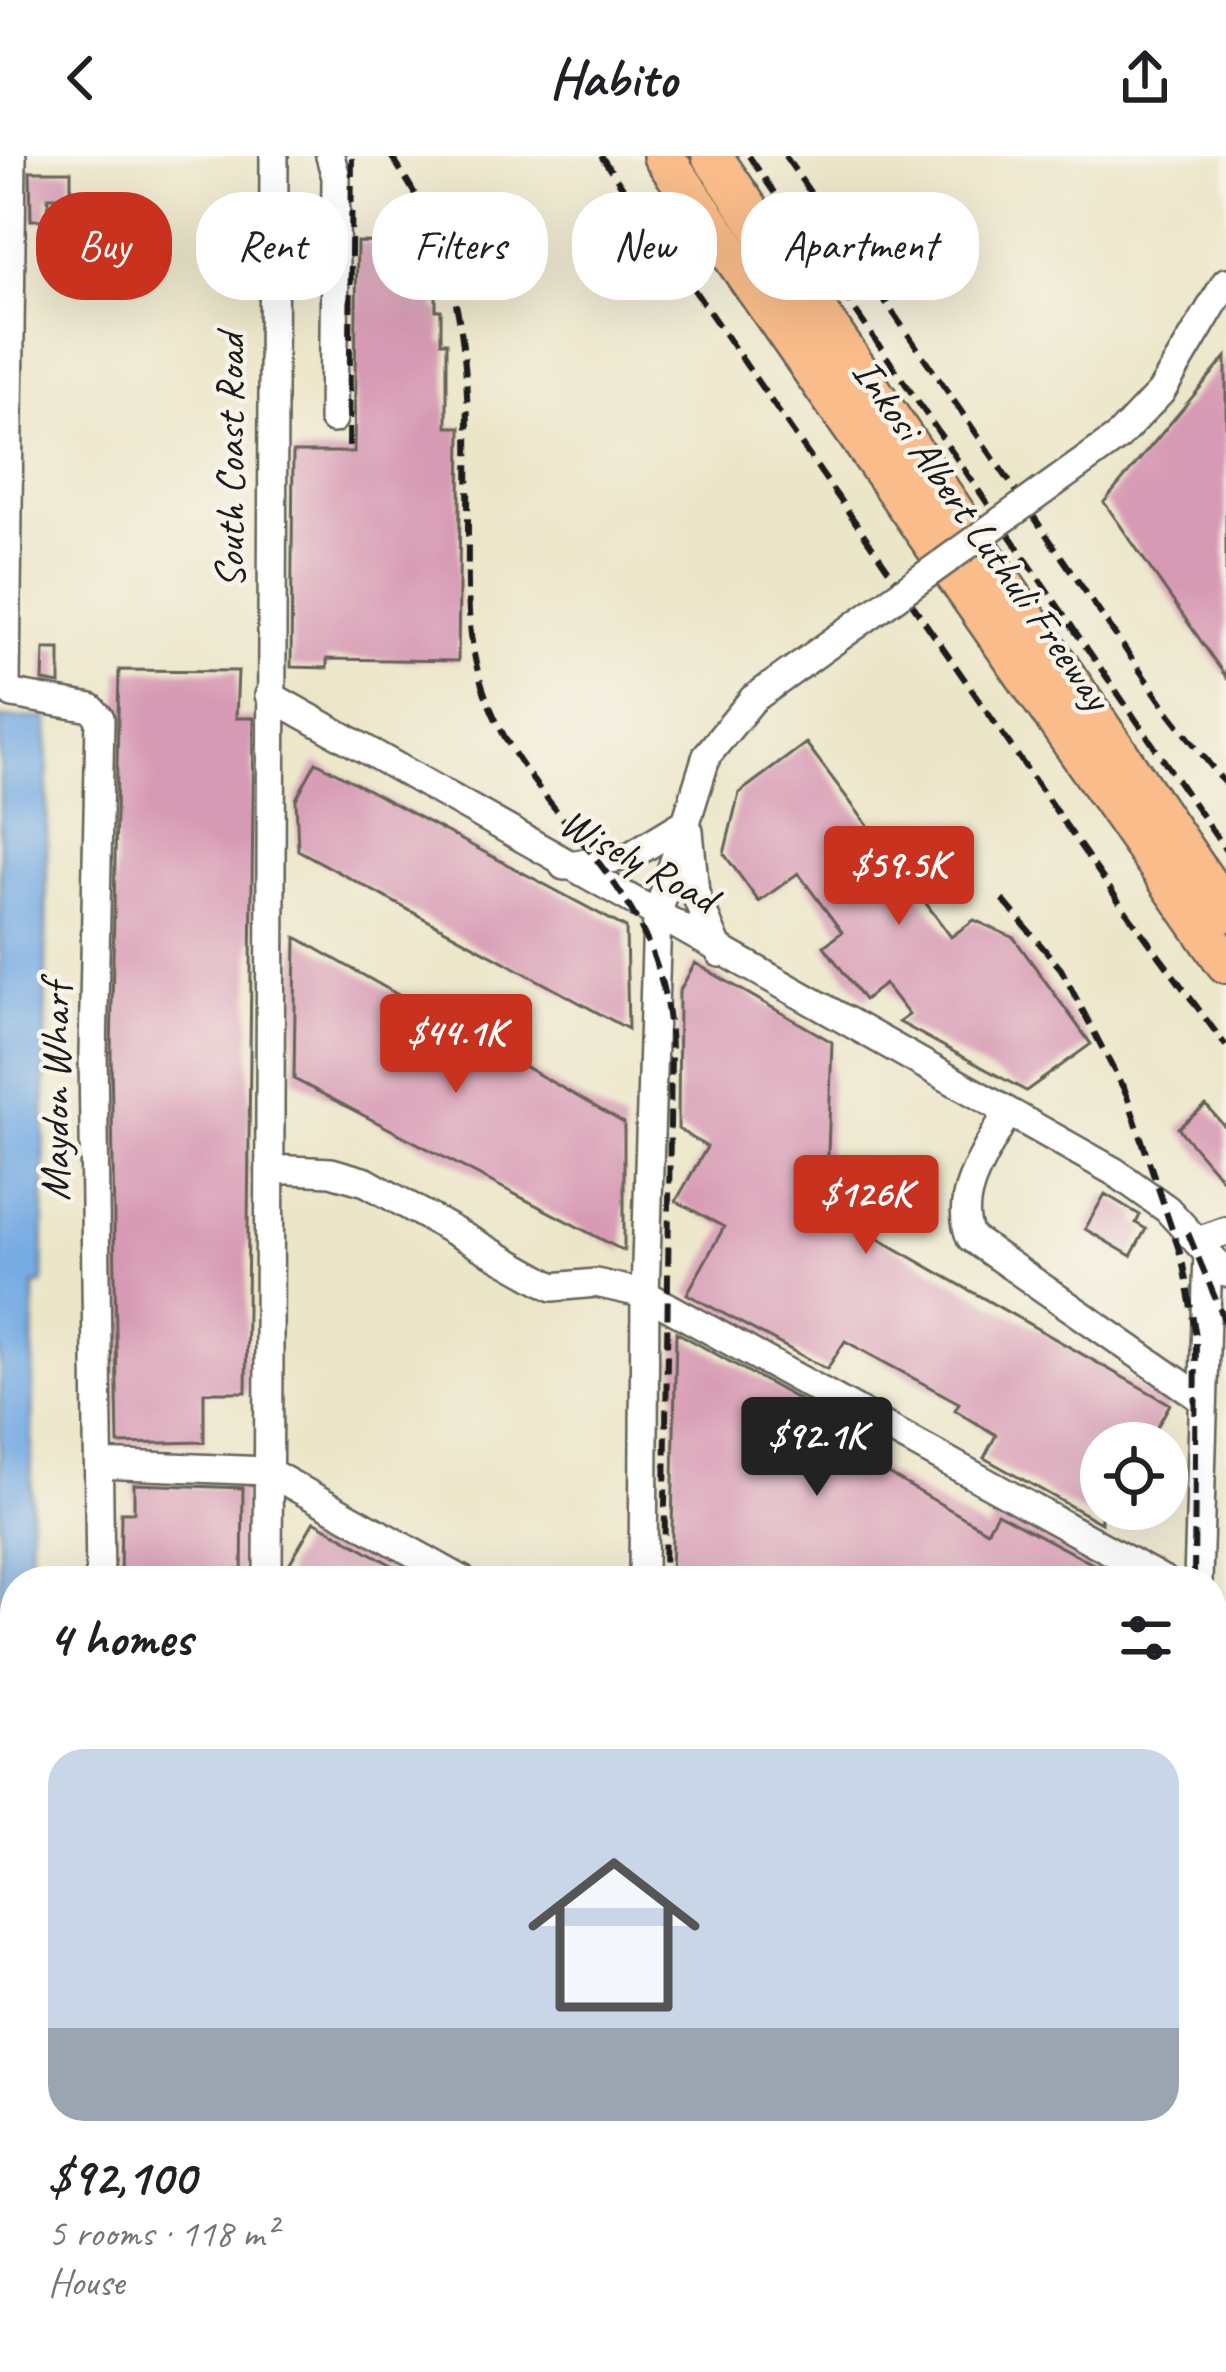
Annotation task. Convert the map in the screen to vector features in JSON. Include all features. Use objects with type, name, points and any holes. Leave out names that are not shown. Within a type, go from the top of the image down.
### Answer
[{"type":"highway","name":"Inkosi Albert Luthuli Freeway","points":[[663,156],[1226,963]]},
{"type":"highway","name":"Inkosi Albert Luthuli Freeway","points":[[712,156],[1226,912]]},
{"type":"street","name":"Maydon Wharf","points":[[12,156],[5,674],[13,694],[88,707],[100,718],[93,1054],[100,1566]]},
{"type":"street","name":"South Coast Road","points":[[268,1566],[274,156]]},
{"type":"street","points":[[330,156],[336,177],[333,419]]},
{"type":"street","points":[[644,1566],[645,1294],[657,916],[707,755],[753,699],[1118,437],[1161,392],[1226,282]]},
{"type":"street","name":"Wisely Road","points":[[269,695],[1142,1190],[1214,1249]]},
{"type":"street","points":[[564,866],[630,856],[685,816]]},
{"type":"street","points":[[685,816],[695,893],[720,952]]},
{"type":"street","points":[[1007,1112],[968,1192],[965,1226],[970,1238],[1201,1398]]},
{"type":"street","points":[[269,1169],[331,1172],[366,1182],[553,1287],[596,1283],[645,1294],[1139,1566]]},
{"type":"street","points":[[1201,1566],[1212,1519],[1201,1398],[1214,1249]]},
{"type":"street","points":[[99,1464],[267,1471],[437,1566]]},
{"type":"water","points":[[0,718],[48,718],[43,1284],[34,1285],[30,1566],[0,1566]]},
{"type":"building","points":[[30,171],[71,171],[71,192],[36,192],[36,220],[31,220]]},
{"type":"building","points":[[357,242],[372,242],[372,300],[436,300],[436,310],[441,310],[441,342],[447,342],[447,427],[461,427],[458,661],[327,659],[327,668],[291,667],[293,452],[354,452]]},
{"type":"building","points":[[1226,357],[1226,677],[1104,502]]},
{"type":"building","points":[[44,649],[60,649],[60,684],[43,681]]},
{"type":"building","points":[[119,670],[238,671],[236,718],[254,718],[246,1392],[204,1392],[204,1442],[118,1444],[111,1054]]},
{"type":"building","points":[[806,743],[951,937],[974,920],[1014,938],[1091,1044],[1026,1091],[899,1022],[909,1015],[885,984],[864,1000],[824,946],[842,932],[798,873],[759,902],[724,854],[739,793]]},
{"type":"building","points":[[316,762],[626,928],[628,1029],[298,850],[296,799]]},
{"type":"building","points":[[296,937],[624,1123],[624,1251],[294,1079]]},
{"type":"building","points":[[695,963],[832,1042],[826,1209],[1170,1404],[1160,1422],[1080,1422],[1080,1511],[984,1458],[996,1435],[955,1410],[959,1403],[845,1341],[827,1369],[687,1294],[724,1227],[676,1201],[707,1147],[678,1129],[679,992]]},
{"type":"building","points":[[1206,1105],[1226,1128],[1226,1184],[1178,1128]]},
{"type":"building","points":[[1105,1194],[1140,1215],[1136,1223],[1146,1229],[1131,1256],[1085,1229]]},
{"type":"building","points":[[676,1332],[857,1432],[863,1459],[987,1531],[997,1513],[1097,1566],[671,1566]]},
{"type":"building","points":[[134,1484],[243,1488],[242,1566],[120,1566],[121,1512],[134,1512]]},
{"type":"building","points":[[314,1521],[394,1566],[288,1566]]},
{"type":"railway","points":[[349,446],[352,156]]},
{"type":"railway","points":[[391,156],[439,247],[462,336],[468,430],[468,600],[477,668],[497,721],[523,767],[618,889],[644,934],[663,987],[671,1051],[664,1566]]},
{"type":"railway","points":[[601,156],[1122,906],[1226,1046]]},
{"type":"railway","points":[[749,156],[1226,851]]},
{"type":"railway","points":[[785,156],[1167,710],[1226,785]]},
{"type":"railway","points":[[1003,900],[1061,969],[1130,1101]]},
{"type":"railway","points":[[1123,1084],[1182,1259],[1196,1336],[1194,1566]]},
{"type":"railway","points":[[1188,1233],[1226,1324]]}]
